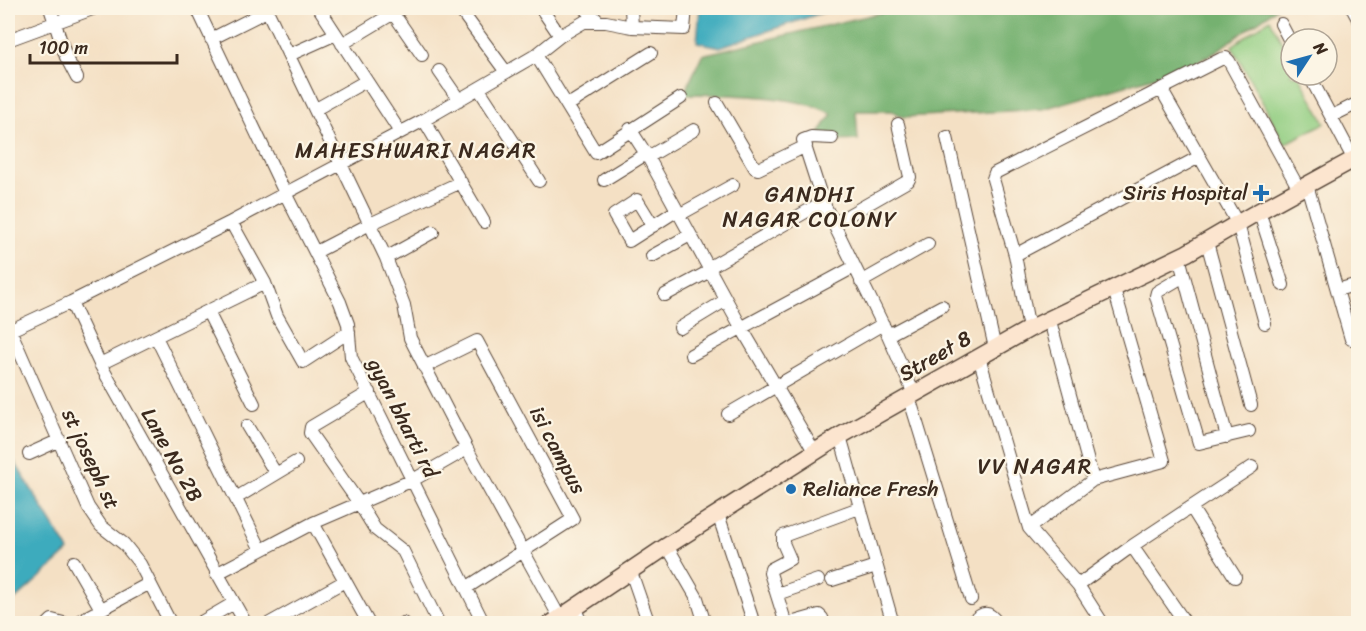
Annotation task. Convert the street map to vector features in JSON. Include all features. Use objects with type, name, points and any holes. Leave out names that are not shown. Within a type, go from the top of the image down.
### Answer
[{"type":"street","points":[[50,8],[66,57],[77,78]]},
{"type":"street","points":[[8,40],[95,8]]},
{"type":"street","name":"gyan bharti rd","points":[[197,8],[340,302],[348,324],[351,357],[484,624]]},
{"type":"street","points":[[319,8],[400,132]]},
{"type":"street","points":[[459,8],[506,72]]},
{"type":"street","points":[[541,8],[560,36]]},
{"type":"street","points":[[585,8],[599,22]]},
{"type":"street","points":[[631,8],[632,27]]},
{"type":"street","points":[[9,327],[71,302],[231,222],[424,120],[536,55],[560,36],[584,22],[684,29],[686,8]]},
{"type":"street","points":[[1352,8],[1359,19]]},
{"type":"street","points":[[211,39],[266,9],[386,258],[405,305],[410,338],[523,551],[555,621]]},
{"type":"street","points":[[289,55],[339,39],[398,10],[422,55]]},
{"type":"street","points":[[568,105],[651,53]]},
{"type":"street","points":[[536,55],[596,153],[681,98]]},
{"type":"street","points":[[1029,329],[1015,255],[993,179],[995,173],[1226,58],[1303,187],[1351,339]]},
{"type":"street","points":[[439,71],[459,100]]},
{"type":"street","points":[[315,109],[366,81]]},
{"type":"street","points":[[1316,87],[1356,159]]},
{"type":"street","points":[[479,89],[538,181]]},
{"type":"street","points":[[1161,89],[1238,224],[1265,323]]},
{"type":"street","points":[[717,103],[755,168],[758,169],[806,146]]},
{"type":"street","points":[[1332,116],[1359,103]]},
{"type":"street","points":[[424,120],[484,222]]},
{"type":"street","points":[[833,224],[908,181],[910,177],[898,124]]},
{"type":"street","points":[[630,129],[647,155],[741,327],[813,451]]},
{"type":"street","points":[[604,180],[694,130]]},
{"type":"street","points":[[947,137],[995,348]]},
{"type":"street","points":[[832,138],[804,138],[823,202],[886,330],[912,395],[971,599]]},
{"type":"street","points":[[1015,255],[1199,157]]},
{"type":"street","name":"Street 8","points":[[555,621],[579,616],[631,572],[667,546],[813,451],[1029,329],[1050,321],[1179,257],[1356,159]]},
{"type":"street","points":[[316,252],[461,182]]},
{"type":"street","points":[[653,226],[733,185]]},
{"type":"street","points":[[665,296],[823,202]]},
{"type":"street","points":[[1259,211],[1283,285]]},
{"type":"street","points":[[231,222],[265,283],[277,316],[303,362],[349,332]]},
{"type":"street","points":[[386,258],[433,232]]},
{"type":"street","points":[[652,256],[690,235]]},
{"type":"street","points":[[1207,242],[1251,405]]},
{"type":"street","points":[[861,282],[928,244]]},
{"type":"street","points":[[1179,257],[1227,437]]},
{"type":"street","points":[[690,355],[854,267]]},
{"type":"street","points":[[1184,276],[1157,292],[1156,296],[1199,443],[1249,431]]},
{"type":"street","points":[[100,364],[265,283]]},
{"type":"street","points":[[1337,290],[1359,284]]},
{"type":"street","points":[[1029,528],[1094,480],[1164,461],[1114,289]]},
{"type":"street","points":[[680,327],[726,300]]},
{"type":"street","name":"Lane No 2B","points":[[71,302],[100,364],[246,624]]},
{"type":"street","points":[[728,414],[886,330],[942,306]]},
{"type":"street","points":[[208,312],[254,404]]},
{"type":"street","points":[[1050,321],[1094,480]]},
{"type":"street","name":"st joseph st","points":[[9,327],[88,507],[101,525],[124,544],[140,564],[171,624]]},
{"type":"street","points":[[156,337],[261,550]]},
{"type":"street","name":"isi campus","points":[[424,367],[477,341],[573,519],[466,588]]},
{"type":"street","points":[[980,357],[1029,528],[1078,585],[1103,624]]},
{"type":"street","points":[[370,392],[311,427],[310,433],[375,529],[403,551],[439,624]]},
{"type":"street","points":[[247,426],[276,474]]},
{"type":"street","points":[[840,436],[893,624]]},
{"type":"street","points":[[29,454],[60,440]]},
{"type":"street","points":[[216,574],[314,523],[413,480],[467,449]]},
{"type":"street","points":[[236,498],[296,462]]},
{"type":"street","points":[[1078,585],[1252,466]]},
{"type":"street","points":[[1191,507],[1235,577]]},
{"type":"street","points":[[824,624],[819,615],[787,624],[770,571],[790,559],[783,543],[783,536],[859,508]]},
{"type":"street","points":[[718,514],[754,624]]},
{"type":"street","points":[[314,523],[369,624]]},
{"type":"street","points":[[667,546],[697,598],[705,624]]},
{"type":"street","points":[[1132,546],[1186,624]]},
{"type":"street","points":[[74,562],[101,609]]},
{"type":"street","points":[[832,580],[876,566]]},
{"type":"street","points":[[631,572],[649,624]]},
{"type":"street","points":[[777,594],[818,580]]},
{"type":"street","points":[[268,624],[345,581]]},
{"type":"street","points":[[74,624],[150,583]]},
{"type":"street","points":[[198,624],[234,603]]},
{"type":"street","points":[[969,624],[983,614],[989,613],[998,624]]},
{"type":"street","points":[[48,624],[52,620],[67,624]]},
{"type":"green space","points":[[901,8],[1277,8],[1218,50],[1188,67],[1043,109],[904,117],[892,111],[856,111],[858,140],[813,142],[832,114],[818,107],[761,97],[684,94],[702,55]]},
{"type":"green space","points":[[1270,19],[1279,36],[1279,87],[1306,87],[1325,123],[1285,144],[1232,46]]},
{"type":"water","points":[[700,8],[836,8],[720,47],[697,42]]},
{"type":"water","points":[[8,451],[69,551],[8,606]]},
{"type":"place","name":"Siris Hospital","points":[[1261,193]]},
{"type":"place","name":"Reliance Fresh","points":[[791,489]]},
{"type":"district","name":"MAHESHWARI NAGAR","points":[[416,150]]},
{"type":"district","name":"GANDHI NAGAR COLONY","points":[[810,206]]},
{"type":"district","name":"VV NAGAR","points":[[1035,466]]}]
